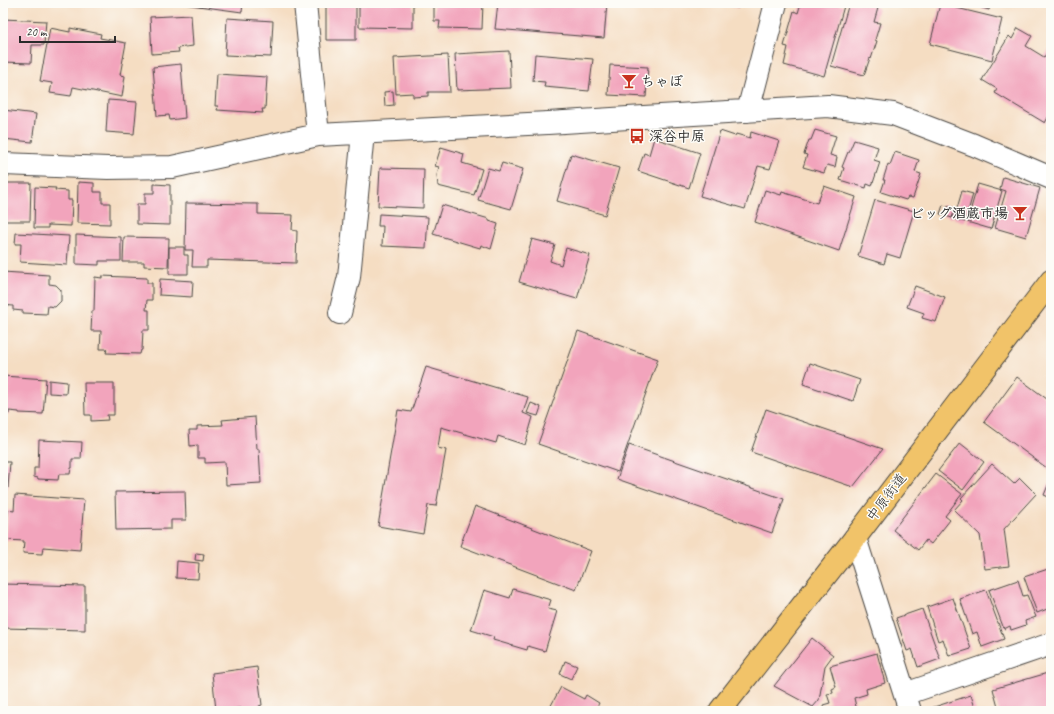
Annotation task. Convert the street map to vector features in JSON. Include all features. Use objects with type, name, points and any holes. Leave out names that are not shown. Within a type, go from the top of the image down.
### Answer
[{"type":"main road","name":"中原街道","points":[[720,711],[855,538],[1051,282]]},
{"type":"street","points":[[305,3],[318,135]]},
{"type":"street","points":[[748,111],[776,3]]},
{"type":"street","points":[[3,164],[108,168],[172,167],[318,135],[828,106],[893,114],[974,145],[1051,178]]},
{"type":"street","points":[[340,313],[349,277],[363,133]]},
{"type":"street","points":[[855,538],[908,702],[1051,644]]},
{"type":"building","points":[[183,3],[243,3],[242,12]]},
{"type":"building","points":[[326,3],[356,3],[356,40],[326,40]]},
{"type":"building","points":[[359,3],[413,3],[413,28],[359,27]]},
{"type":"building","points":[[483,3],[482,29],[439,28],[440,21],[434,21],[434,4]]},
{"type":"building","points":[[498,3],[607,3],[604,38],[495,29]]},
{"type":"building","points":[[717,3],[739,3],[738,8]]},
{"type":"building","points":[[801,3],[834,3],[844,6],[824,76],[784,65],[788,47],[784,46],[794,11],[798,13]]},
{"type":"building","points":[[849,3],[860,3],[878,8],[874,22],[880,23],[875,40],[877,41],[864,75],[831,66]]},
{"type":"building","points":[[965,3],[991,3],[989,10]]},
{"type":"building","points":[[940,4],[1002,19],[992,60],[930,44]]},
{"type":"building","points":[[191,15],[193,46],[178,48],[179,52],[152,54],[150,17]]},
{"type":"building","points":[[227,18],[273,21],[271,57],[225,55]]},
{"type":"building","points":[[3,19],[46,21],[44,45],[32,45],[31,63],[3,62]]},
{"type":"building","points":[[50,28],[70,32],[70,28],[101,34],[100,38],[126,43],[120,75],[125,76],[122,97],[73,87],[71,96],[50,93],[52,83],[40,81]]},
{"type":"building","points":[[1018,28],[1032,36],[1026,46],[1044,57],[1051,47],[1051,112],[1045,123],[995,93],[997,89],[982,80],[1009,36],[1012,39]]},
{"type":"building","points":[[509,51],[511,88],[457,90],[455,54]]},
{"type":"building","points":[[535,54],[593,59],[589,91],[544,87],[545,82],[533,81]]},
{"type":"building","points":[[448,55],[450,92],[428,92],[428,96],[413,97],[413,93],[396,94],[394,58]]},
{"type":"building","points":[[181,64],[185,118],[170,120],[169,115],[157,116],[153,67]]},
{"type":"building","points":[[610,65],[648,67],[646,97],[608,95]]},
{"type":"building","points":[[217,74],[267,77],[265,109],[262,109],[263,113],[217,110],[218,106],[215,106]]},
{"type":"building","points":[[393,91],[394,105],[385,106],[384,92]]},
{"type":"building","points":[[108,100],[137,102],[134,134],[106,132]]},
{"type":"building","points":[[3,110],[36,114],[32,142],[3,139]]},
{"type":"building","points":[[815,130],[836,136],[830,155],[837,157],[835,167],[827,165],[824,173],[803,167],[807,155],[804,154],[809,140],[811,140]]},
{"type":"building","points":[[720,131],[735,136],[736,134],[750,138],[751,132],[779,141],[770,169],[758,166],[745,209],[700,196]]},
{"type":"building","points":[[654,138],[700,153],[689,188],[638,171],[644,153],[649,155]]},
{"type":"building","points":[[854,140],[878,147],[874,160],[880,162],[872,186],[867,184],[866,188],[840,180],[844,168],[842,167]]},
{"type":"building","points":[[441,147],[464,154],[462,163],[482,169],[474,195],[438,186],[437,175],[439,167],[435,166]]},
{"type":"building","points":[[895,152],[919,160],[915,172],[921,174],[913,198],[908,197],[906,200],[881,192],[888,164],[890,165]]},
{"type":"building","points":[[571,154],[619,168],[605,215],[557,201]]},
{"type":"building","points":[[502,163],[523,169],[511,209],[478,200],[488,168],[499,171]]},
{"type":"building","points":[[380,168],[424,169],[423,208],[378,206]]},
{"type":"building","points":[[1003,177],[1040,188],[1026,237],[995,228],[1006,191],[1000,189]]},
{"type":"building","points":[[78,182],[94,183],[94,192],[102,192],[102,203],[110,203],[110,224],[77,223]]},
{"type":"building","points":[[3,183],[31,183],[30,221],[3,221]]},
{"type":"building","points":[[154,184],[170,185],[170,225],[137,224],[137,204],[145,204],[145,193],[154,193]]},
{"type":"building","points":[[978,184],[1002,191],[991,229],[967,222]]},
{"type":"building","points":[[824,186],[856,197],[839,251],[755,222],[765,190],[781,195],[782,192],[817,203]]},
{"type":"building","points":[[35,187],[56,188],[55,190],[68,191],[68,200],[72,200],[71,226],[48,225],[48,228],[34,228]]},
{"type":"building","points":[[962,191],[973,194],[965,222],[954,219]]},
{"type":"building","points":[[875,200],[914,211],[900,258],[887,254],[884,264],[858,256]]},
{"type":"building","points":[[186,203],[258,204],[258,214],[293,215],[292,230],[297,231],[296,263],[207,260],[207,267],[192,267],[193,250],[185,250]]},
{"type":"building","points":[[442,205],[489,219],[489,221],[498,224],[491,249],[481,245],[480,248],[433,234]]},
{"type":"building","points":[[943,205],[955,208],[952,218],[940,214]]},
{"type":"building","points":[[379,214],[428,217],[426,248],[382,246],[383,226],[378,226]]},
{"type":"building","points":[[16,233],[69,236],[67,265],[20,262],[21,244],[15,244]]},
{"type":"building","points":[[76,235],[121,237],[121,261],[99,261],[99,265],[76,264]]},
{"type":"building","points":[[124,237],[169,238],[168,267],[144,266],[144,262],[123,262]]},
{"type":"building","points":[[532,239],[555,245],[550,261],[561,265],[566,248],[590,255],[577,299],[519,282]]},
{"type":"building","points":[[169,247],[184,247],[184,255],[188,255],[188,274],[169,274]]},
{"type":"building","points":[[3,272],[49,275],[49,284],[56,285],[61,290],[61,301],[55,307],[48,306],[47,314],[23,313],[23,311],[13,310],[13,306],[3,305]]},
{"type":"building","points":[[102,276],[147,278],[147,283],[152,283],[152,300],[147,300],[146,310],[149,310],[149,330],[143,330],[142,350],[140,354],[106,353],[107,349],[100,349],[101,331],[91,331],[92,311],[94,311],[95,277],[102,278]]},
{"type":"building","points":[[160,279],[193,281],[192,297],[159,295]]},
{"type":"building","points":[[915,286],[945,297],[936,322],[922,318],[924,313],[907,307]]},
{"type":"building","points":[[578,331],[658,359],[618,472],[538,444]]},
{"type":"building","points":[[810,363],[860,380],[853,401],[803,384]]},
{"type":"building","points":[[426,367],[528,397],[523,413],[533,417],[525,445],[498,436],[496,443],[441,427],[438,448],[446,450],[436,506],[428,505],[423,534],[378,526],[398,410],[411,412]]},
{"type":"building","points":[[3,376],[46,379],[43,414],[9,411],[9,414],[3,414]]},
{"type":"building","points":[[1017,377],[1051,402],[1051,471],[984,422]]},
{"type":"building","points":[[49,380],[67,382],[66,394],[49,393]]},
{"type":"building","points":[[84,383],[114,383],[114,415],[107,415],[108,420],[91,421],[91,415],[85,415]]},
{"type":"building","points":[[531,403],[541,407],[538,416],[527,413]]},
{"type":"building","points":[[766,409],[883,449],[853,487],[751,452]]},
{"type":"building","points":[[255,417],[261,483],[226,485],[225,462],[205,463],[205,458],[198,458],[198,445],[190,446],[189,430],[197,430],[197,426],[223,425],[222,420]]},
{"type":"building","points":[[39,440],[82,442],[81,459],[72,459],[70,474],[59,474],[58,480],[38,479],[34,477],[34,468],[38,468]]},
{"type":"building","points":[[960,443],[984,462],[963,490],[938,471]]},
{"type":"building","points":[[629,445],[784,499],[772,533],[617,479]]},
{"type":"building","points":[[3,462],[10,462],[8,488],[3,487]]},
{"type":"building","points":[[992,464],[1014,484],[1020,478],[1036,494],[1004,529],[1009,566],[985,569],[980,535],[954,510],[963,500],[961,498]]},
{"type":"building","points":[[936,474],[962,494],[945,516],[950,520],[931,544],[926,540],[918,550],[893,530]]},
{"type":"building","points":[[1049,483],[1051,484],[1051,498],[1044,495]]},
{"type":"building","points":[[185,491],[186,520],[171,520],[171,529],[116,530],[115,492]]},
{"type":"building","points":[[15,495],[84,500],[80,550],[43,547],[42,554],[23,553],[24,541],[6,540],[8,510],[14,511]]},
{"type":"building","points":[[475,506],[591,551],[576,590],[460,546]]},
{"type":"building","points":[[196,553],[204,554],[203,561],[195,560]]},
{"type":"building","points":[[177,561],[199,563],[198,579],[176,578]]},
{"type":"building","points":[[1051,568],[1051,611],[1050,608],[1037,613],[1024,577]]},
{"type":"building","points":[[1018,580],[1023,596],[1027,595],[1036,617],[1025,621],[1026,625],[1011,630],[1010,626],[1004,629],[989,590]]},
{"type":"building","points":[[3,584],[85,586],[85,630],[3,628]]},
{"type":"building","points":[[513,589],[551,600],[548,609],[557,611],[545,651],[528,646],[527,650],[493,640],[494,637],[471,630],[484,590],[510,598]]},
{"type":"building","points":[[986,590],[1004,639],[982,647],[977,632],[972,634],[960,599]]},
{"type":"building","points":[[953,598],[971,649],[949,656],[943,639],[938,641],[927,607]]},
{"type":"building","points":[[922,609],[940,659],[918,667],[912,649],[907,651],[896,618]]},
{"type":"building","points":[[812,638],[833,655],[825,666],[819,700],[813,707],[774,686]]},
{"type":"building","points":[[877,653],[885,683],[866,689],[867,694],[854,698],[857,711],[825,711],[823,705],[830,703],[827,694],[833,693],[832,689],[836,687],[830,666]]},
{"type":"building","points":[[565,661],[577,666],[571,679],[560,674]]},
{"type":"building","points":[[257,667],[262,705],[259,706],[259,711],[242,711],[241,708],[216,710],[212,673]]},
{"type":"building","points":[[1051,672],[1051,711],[999,711],[993,689]]},
{"type":"building","points":[[561,687],[584,699],[586,695],[599,703],[595,711],[548,711]]},
{"type":"building","points":[[971,695],[976,711],[932,711],[931,708]]},
{"type":"place","name":"ちゃぼ","points":[[629,81]]},
{"type":"place","name":"深谷中原","points":[[637,136]]},
{"type":"place","name":"ビッグ酒蔵市場","points":[[1020,213]]}]
